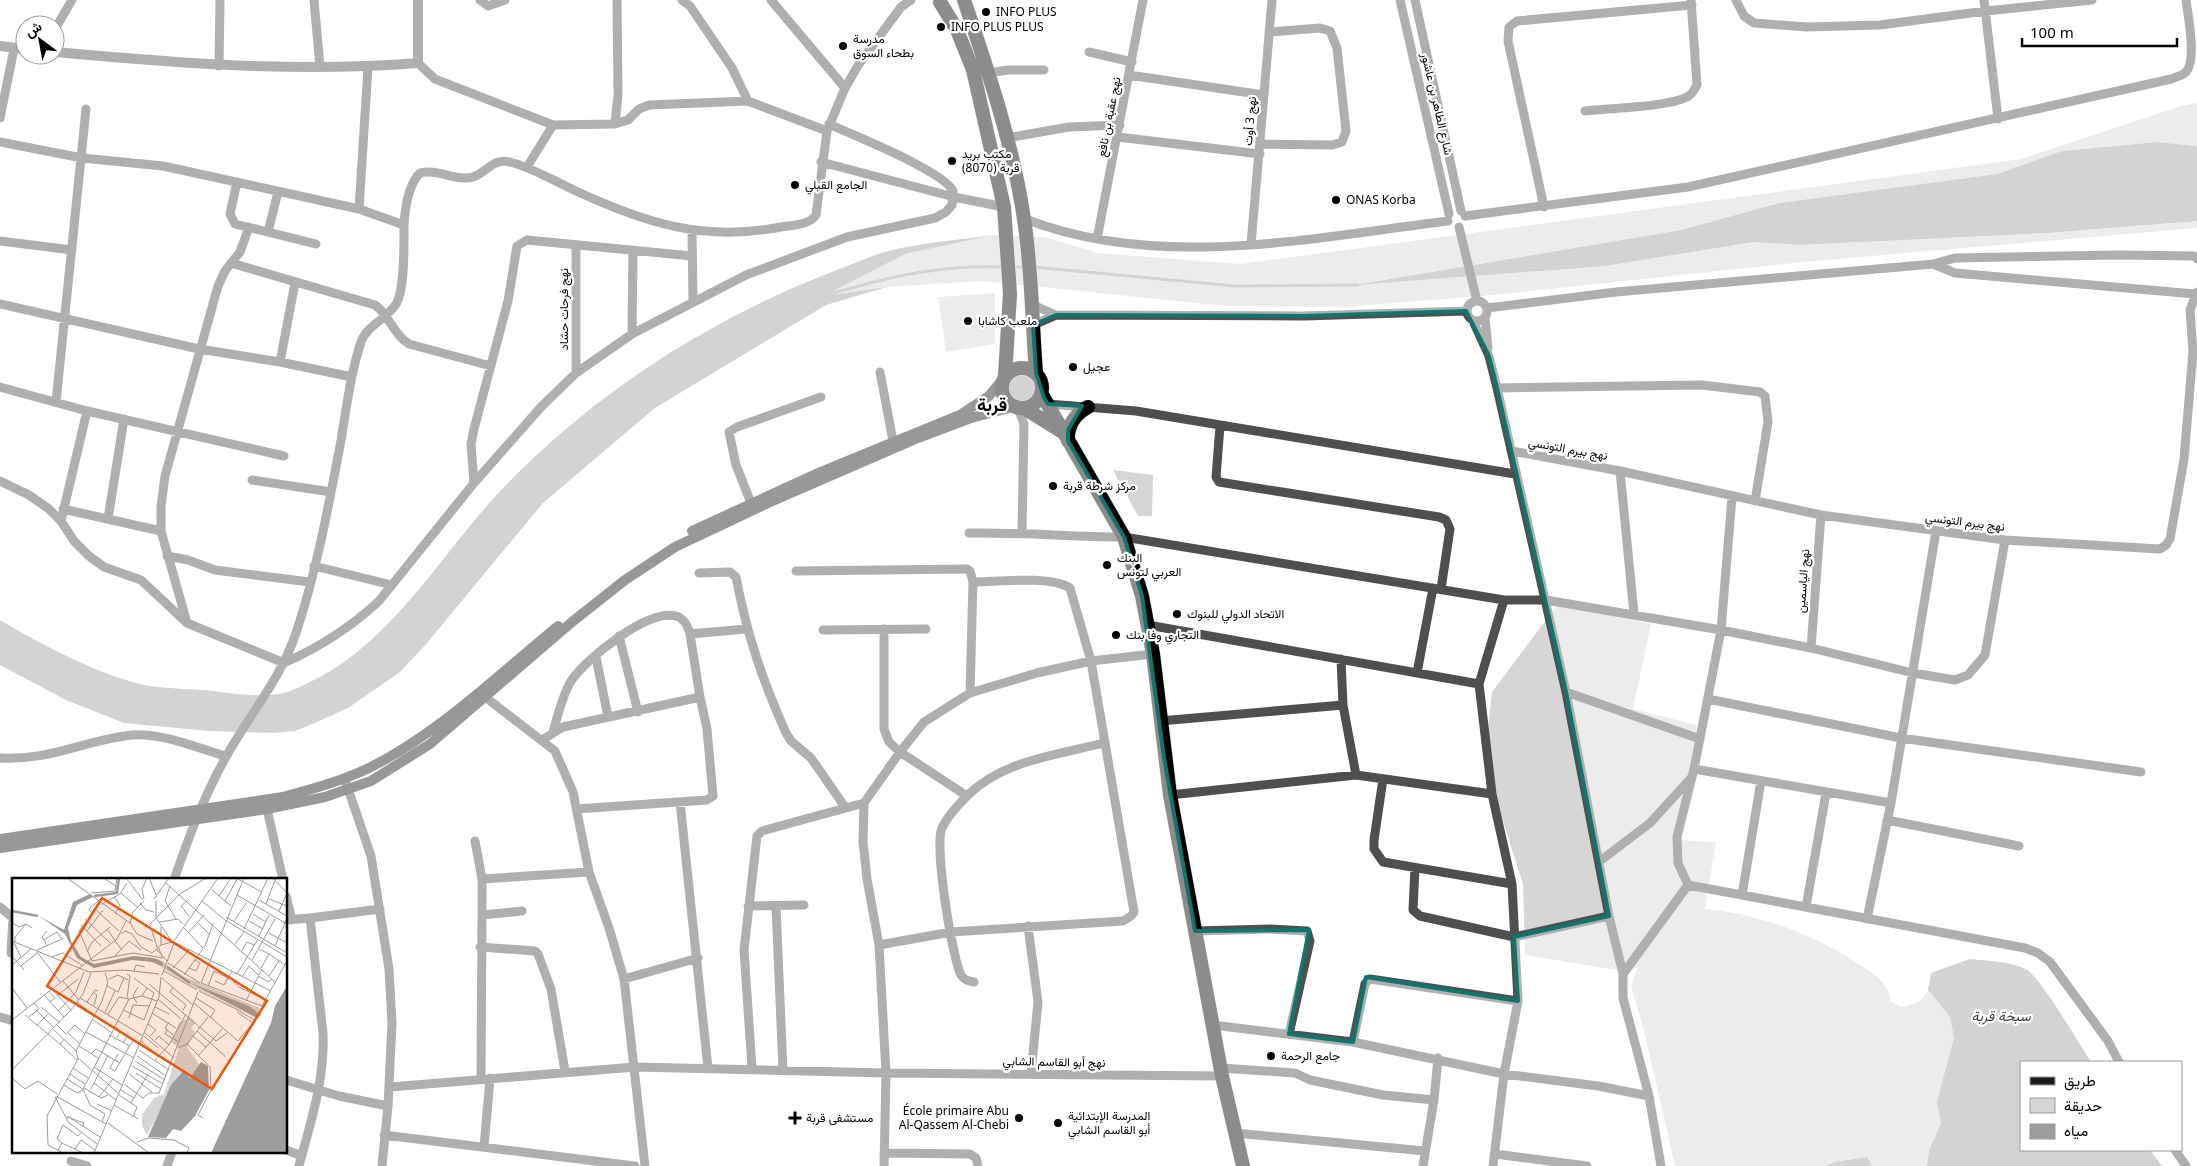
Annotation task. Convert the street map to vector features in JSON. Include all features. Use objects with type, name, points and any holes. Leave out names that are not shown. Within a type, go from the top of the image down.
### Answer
[{"type":"highway","points":[[964,0],[1007,138],[1025,224],[1036,374]]},
{"type":"highway","points":[[944,1],[973,70],[1004,207],[1010,294],[1002,395],[1018,408],[1064,436]]},
{"type":"highway","points":[[1004,378],[1014,369],[1022,367],[1036,374],[1041,381],[1045,399],[1064,436],[1124,538],[1142,596],[1153,654],[1170,795],[1221,1072],[1243,1166]]},
{"type":"highway","points":[[1018,408],[1035,404],[1045,399]]},
{"type":"highway","points":[[1064,436],[1076,416],[1088,406]]},
{"type":"main road","points":[[0,838],[196,815],[267,809],[319,798],[371,781],[430,744],[481,695],[598,593],[644,558],[750,503],[893,441],[960,415],[988,396],[1004,378]]},
{"type":"main road","points":[[0,848],[196,815],[283,798],[322,787],[345,778],[388,758],[424,735],[481,695],[646,565],[675,547],[768,503],[918,438],[971,418],[1018,408]]},
{"type":"street","points":[[63,15],[72,0]]},
{"type":"street","points":[[219,66],[220,0]]},
{"type":"street","points":[[314,0],[320,67]]},
{"type":"street","points":[[0,481],[29,496],[48,509],[61,521],[74,541],[89,556],[104,566],[141,580],[187,623],[284,663],[316,649],[366,614],[392,585],[474,483],[540,407],[576,373],[632,334],[746,275],[847,237],[935,218],[946,212],[952,204],[954,197],[951,187],[915,164],[828,128],[748,101],[649,105],[639,109],[628,120],[615,124],[554,126],[435,79],[418,63],[418,0]]},
{"type":"street","points":[[480,0],[488,6],[505,0]]},
{"type":"street","points":[[615,124],[618,95],[617,0]]},
{"type":"street","points":[[682,0],[690,6],[732,68],[748,101]]},
{"type":"street","points":[[771,0],[844,88]]},
{"type":"street","points":[[175,878],[196,815],[226,756],[284,663],[300,620],[331,492],[352,377],[365,334],[386,314],[398,298],[403,265],[406,203],[414,182],[420,174],[470,178],[498,162],[507,161],[527,167],[623,212],[656,223],[692,230],[752,231],[808,222],[814,219],[818,204],[821,162],[828,128],[844,88],[901,6],[911,0]]},
{"type":"street","name":"نهج عقبة بن نافع","points":[[1097,239],[1143,0]]},
{"type":"street","name":"نهج 3 أوت","points":[[1251,245],[1272,0]]},
{"type":"street","name":"شارع الطاهر بن عاشور","points":[[1400,0],[1449,218]]},
{"type":"street","name":"شارع الطاهر بن عاشور","points":[[1414,0],[1463,214]]},
{"type":"street","points":[[1736,0],[1744,16],[1754,24],[1806,27],[1880,25],[1986,10],[2092,0]]},
{"type":"street","points":[[1984,0],[1998,119]]},
{"type":"street","points":[[1449,218],[1454,210],[1463,214],[1544,207],[1688,187],[2171,79],[2184,74],[2190,65],[2191,56],[2186,0]]},
{"type":"street","points":[[1544,207],[1508,41],[1509,27],[1517,21],[1692,2],[1697,85],[1691,95],[1681,99],[1652,104],[1585,110]]},
{"type":"street","points":[[1260,144],[1332,145],[1342,142],[1346,131],[1337,48],[1330,31],[1320,28],[1269,32]]},
{"type":"street","points":[[0,46],[15,48]]},
{"type":"street","points":[[1090,52],[1132,62]]},
{"type":"street","points":[[65,53],[219,66],[368,67],[418,63]]},
{"type":"street","points":[[0,118],[15,65]]},
{"type":"street","points":[[359,209],[368,67]]},
{"type":"street","points":[[988,73],[1008,70],[1044,70]]},
{"type":"street","points":[[1129,75],[1264,95]]},
{"type":"street","points":[[56,402],[86,109]]},
{"type":"street","points":[[1007,138],[1069,127],[1120,125]]},
{"type":"street","points":[[527,167],[554,126]]},
{"type":"street","points":[[1118,137],[1260,154]]},
{"type":"street","points":[[0,142],[82,158],[163,166],[359,209],[404,225]]},
{"type":"street","points":[[821,162],[954,197],[1004,207]]},
{"type":"street","points":[[236,182],[230,214],[232,221],[316,244]]},
{"type":"street","points":[[268,232],[278,192]]},
{"type":"street","points":[[1463,214],[1464,223],[1460,230],[1476,298],[1483,303],[1486,313],[1489,356]]},
{"type":"street","points":[[1449,218],[1452,226],[1460,230]]},
{"type":"street","points":[[1025,224],[1097,239],[1177,248],[1251,245],[1449,218]]},
{"type":"street","points":[[187,623],[166,556],[161,531],[165,476],[218,286],[225,271],[240,252],[249,227]]},
{"type":"street","points":[[692,230],[693,302]]},
{"type":"street","points":[[474,483],[471,444],[508,301],[517,246],[527,240],[692,256]]},
{"type":"street","points":[[0,241],[72,250]]},
{"type":"street","name":"نهج فرحات حشاد","points":[[576,245],[576,373]]},
{"type":"street","points":[[632,250],[632,334]]},
{"type":"street","points":[[1473,321],[1480,321],[1486,313],[1616,292],[1933,264],[1955,258],[2081,255],[2194,256],[2197,259]]},
{"type":"street","points":[[231,263],[375,305],[386,314],[400,338],[409,344],[491,366]]},
{"type":"street","points":[[1933,264],[1955,273],[2196,293]]},
{"type":"street","points":[[280,362],[295,283]]},
{"type":"street","name":"نهج بيرم التونسي","points":[[1512,451],[1620,471],[1821,516],[2005,540],[2155,550],[2166,545],[2175,516],[2184,459],[2193,352],[2190,310],[2196,293]]},
{"type":"street","points":[[1476,298],[1468,305],[1466,311],[1468,317],[1473,321],[1489,356],[1498,388],[1512,451],[1515,474],[1566,692],[1600,861],[1609,916],[1623,974],[1623,998],[1649,1096],[1661,1166]]},
{"type":"street","points":[[1031,300],[1056,315]]},
{"type":"street","points":[[0,304],[199,349],[280,362],[352,377]]},
{"type":"street","points":[[1033,325],[1056,315],[1304,316],[1466,311]]},
{"type":"street","points":[[880,372],[893,441]]},
{"type":"street","points":[[1498,388],[1702,385],[1760,392],[1765,396],[1768,412],[1755,501]]},
{"type":"street","points":[[0,387],[87,412],[177,430],[284,456]]},
{"type":"street","points":[[750,503],[736,465],[729,432],[737,427],[821,397]]},
{"type":"street","points":[[1045,399],[1136,411],[1515,474]]},
{"type":"street","points":[[1018,408],[1024,424],[1022,532]]},
{"type":"street","points":[[61,521],[87,412]]},
{"type":"street","points":[[108,519],[124,419]]},
{"type":"street","points":[[1220,426],[1216,477],[1219,482],[1439,517],[1446,520],[1450,529],[1417,673]]},
{"type":"street","points":[[1620,471],[1634,614]]},
{"type":"street","points":[[252,480],[331,492]]},
{"type":"street","points":[[1688,885],[1678,863],[1676,851],[1677,837],[1694,772],[1722,630],[1732,496]]},
{"type":"street","points":[[63,509],[161,531]]},
{"type":"street","name":"نهج الياسمين","points":[[1811,648],[1821,516]]},
{"type":"street","points":[[1867,919],[1891,803],[1936,531]]},
{"type":"street","points":[[969,533],[1022,532],[1124,538],[1504,600],[1546,600],[1722,630],[1811,648],[1913,673],[1955,680],[1968,675],[1979,665],[1985,655],[2005,540]]},
{"type":"street","points":[[166,556],[188,560],[215,570],[310,582]]},
{"type":"street","points":[[314,566],[392,585]]},
{"type":"street","points":[[796,571],[967,569],[971,574],[973,582],[970,692]]},
{"type":"street","points":[[699,572],[730,572],[734,574],[746,629],[762,677],[786,733],[791,741],[811,758],[845,806]]},
{"type":"street","points":[[879,945],[951,932],[1123,921],[1132,916],[1134,912],[1091,661],[1070,588],[1062,583],[973,582]]},
{"type":"street","points":[[1493,1166],[1496,1154],[1504,1074],[1518,1001],[1512,884],[1492,794],[1479,684],[1504,600]]},
{"type":"street","points":[[553,732],[566,689],[573,679],[619,636],[630,628],[647,622],[676,616],[682,620],[690,634],[707,729],[713,796],[707,800],[576,809]]},
{"type":"street","points":[[1148,625],[1479,684]]},
{"type":"street","points":[[690,634],[746,629]]},
{"type":"street","points":[[884,629],[884,729],[889,742],[900,752],[967,796]]},
{"type":"street","points":[[823,630],[926,629]]},
{"type":"street","points":[[619,636],[638,712]]},
{"type":"street","points":[[884,1166],[886,1073],[879,945],[864,851],[864,802],[924,722],[970,692],[1037,673],[1091,661],[1153,654]]},
{"type":"street","points":[[596,657],[608,717]]},
{"type":"street","points":[[1341,659],[1343,705],[1356,774]]},
{"type":"street","points":[[1566,692],[1700,739]]},
{"type":"street","points":[[481,695],[555,751],[573,792],[589,872],[609,928],[624,979],[645,1166]]},
{"type":"street","points":[[542,740],[563,727],[700,697]]},
{"type":"street","points":[[1708,699],[1901,738],[2141,772]]},
{"type":"street","points":[[1160,721],[1343,705]]},
{"type":"street","points":[[0,758],[36,758],[134,734],[152,736],[226,756]]},
{"type":"street","points":[[974,982],[968,981],[962,976],[951,932],[939,842],[942,829],[967,796],[985,780],[1000,771],[1036,759],[1104,743]]},
{"type":"street","points":[[1600,861],[1650,823],[1694,772]]},
{"type":"street","points":[[1694,772],[1891,803]]},
{"type":"street","points":[[1170,795],[1356,774],[1492,794]]},
{"type":"street","points":[[345,778],[371,856],[389,969],[392,1023],[390,1087],[382,1166]]},
{"type":"street","points":[[1383,779],[1374,849],[1383,862],[1512,884]]},
{"type":"street","points":[[1742,896],[1761,782]]},
{"type":"street","points":[[1806,908],[1826,794]]},
{"type":"street","points":[[680,802],[698,958],[708,1068]]},
{"type":"street","points":[[752,1068],[744,970],[748,906],[759,834],[845,806],[864,802]]},
{"type":"street","points":[[267,809],[283,878]]},
{"type":"street","points":[[1887,820],[2018,846]]},
{"type":"street","points":[[475,841],[482,879],[480,947],[486,1078],[484,1147]]},
{"type":"street","points":[[1415,868],[1413,906],[1415,913],[1514,937],[1609,916]]},
{"type":"street","points":[[482,879],[589,872]]},
{"type":"street","points":[[1688,885],[2025,948],[2038,953],[2050,962],[2108,1041],[2118,1061]]},
{"type":"street","points":[[1623,974],[1688,885]]},
{"type":"street","points":[[748,906],[804,905]]},
{"type":"street","points":[[0,907],[12,917]]},
{"type":"street","points":[[776,907],[784,1070]]},
{"type":"street","points":[[289,920],[380,909]]},
{"type":"street","points":[[482,915],[522,911]]},
{"type":"street","points":[[299,1166],[320,1090],[324,1052],[310,918]]},
{"type":"street","points":[[1028,926],[1038,1002],[1031,1074]]},
{"type":"street","points":[[1195,931],[1270,929],[1307,932],[1310,941],[1289,1034]]},
{"type":"street","points":[[11,953],[12,936]]},
{"type":"street","points":[[480,947],[534,951],[538,954],[551,989],[565,1071]]},
{"type":"street","points":[[624,979],[698,958]]},
{"type":"street","points":[[1353,1042],[1365,984],[1370,979],[1518,1001]]},
{"type":"street","points":[[1212,1026],[1353,1042],[1438,1058],[1504,1074],[1598,1086],[1649,1096]]},
{"type":"street","points":[[1423,1166],[1434,1100],[1438,1058]]},
{"type":"street","name":"نهج أبو القاسم الشابي","points":[[390,1087],[565,1071],[635,1067],[752,1068],[886,1073],[1221,1072],[1295,1073],[1310,1080],[1383,1095],[1434,1100]]},
{"type":"street","points":[[288,1081],[388,1106]]},
{"type":"street","points":[[1235,1133],[1425,1151]]},
{"type":"street","points":[[384,1135],[634,1166]]},
{"type":"street","points":[[288,1151],[302,1156]]},
{"type":"street","points":[[2176,1151],[2186,1166]]},
{"type":"street","points":[[884,1153],[970,1154],[976,1158],[978,1166]]},
{"type":"street","points":[[167,1166],[171,1154]]},
{"type":"street","points":[[1496,1154],[1587,1166]]},
{"type":"street","points":[[71,1160],[87,1166]]},
{"type":"highlighted area","points":[[1466,311],[1489,356],[1497,388],[1566,692],[1609,916],[1514,937],[1518,1001],[1366,977],[1353,1042],[1289,1034],[1309,930],[1195,931],[1164,758],[1142,596],[1124,537],[1068,441],[1068,430],[1082,406],[1048,404],[1044,398],[1036,373],[1033,325],[1056,315],[1304,316]]},
{"type":"green space","points":[[2197,103],[2197,146],[2157,142],[2062,151],[1997,174],[1779,203],[1681,230],[1363,284],[1605,266],[1754,242],[1800,245],[2048,233],[2197,221],[2197,228],[1803,262],[1494,295],[1345,307],[1225,306],[981,281],[887,287],[822,297],[905,254],[994,235],[1044,237],[1099,253],[1241,264],[2021,159],[2181,106]]},
{"type":"green space","name":"ملعب كاشابا","points":[[995,293],[995,344],[946,352],[938,297]]},
{"type":"green space","points":[[1113,470],[1153,475],[1152,516],[1138,516]]},
{"type":"green space","points":[[1558,604],[1651,624],[1633,709],[1697,725],[1680,840],[1716,842],[1705,909],[1765,920],[1803,934],[1840,952],[1873,974],[1887,989],[1891,1002],[1901,1007],[1909,1005],[1920,1000],[1928,990],[1950,1017],[1954,1038],[1937,1101],[1941,1124],[1929,1150],[1927,1166],[1872,1166],[1866,1157],[1834,1162],[1826,1166],[1675,1166],[1644,1031],[1631,985],[1638,968],[1610,969],[1525,955],[1523,884],[1496,799],[1488,730],[1492,692]]},
{"type":"water","points":[[2157,142],[2197,146],[2197,221],[2048,233],[1800,245],[1754,242],[1605,266],[1355,285],[1681,230],[1779,203],[1997,174],[2062,151]]},
{"type":"water","points":[[994,235],[905,254],[824,296],[887,287],[826,305],[655,408],[543,503],[427,643],[400,672],[348,708],[315,723],[295,731],[275,733],[209,731],[124,723],[66,700],[0,665],[0,620],[73,659],[132,682],[158,687],[249,695],[284,693],[295,689],[337,667],[365,645],[415,594],[484,509],[508,483],[578,419],[655,362],[737,315],[780,294],[862,260],[901,248]]},
{"type":"water","points":[[1021,371],[1027,372],[1032,376],[1036,381],[1036,393],[1032,398],[1027,402],[1021,403],[1015,402],[1010,398],[1006,393],[1005,387],[1006,381],[1010,376],[1015,372]]},
{"type":"water","name":"سبخة قربة","points":[[1970,959],[2006,963],[2027,970],[2051,998],[2090,1061],[2020,1061],[2020,1151],[2151,1151],[2162,1166],[1927,1166],[1929,1150],[1941,1124],[1937,1101],[1954,1038],[1950,1017],[1928,990],[1931,973]]},
{"type":"water","points":[[1867,1157],[1872,1166],[1826,1166],[1834,1162]]},
{"type":"waterway","points":[[819,298],[831,293],[908,274],[965,267],[1004,267]]},
{"type":"waterway","points":[[1013,267],[1026,267]]},
{"type":"waterway","points":[[1033,267],[1235,286],[1358,285]]},
{"type":"place","name":"INFO PLUS","points":[[986,12]]},
{"type":"place","name":"INFO PLUS PLUS","points":[[941,27]]},
{"type":"place","name":"مدرسة بطحاء السوق","points":[[843,46]]},
{"type":"place","name":"مكتب بريد قربة (8070)","points":[[952,161]]},
{"type":"place","name":"الجامع القبلي","points":[[795,185]]},
{"type":"place","name":"ONAS Korba","points":[[1336,200]]},
{"type":"place","name":"ملعب كاشابا","points":[[968,321]]},
{"type":"place","name":"عجيل","points":[[1073,367]]},
{"type":"place","name":"مركز شرطة قربة","points":[[1053,486]]},
{"type":"place","name":"البنك العربي لتونس","points":[[1107,565]]},
{"type":"place","name":"الاتحاد الدولي للبنوك","points":[[1177,614]]},
{"type":"place","name":"التجاري وفا بنك","points":[[1116,635]]},
{"type":"place","name":"جامع الرحمة","points":[[1271,1056]]},
{"type":"place","name":"مستشفى قربة","points":[[795,1118]]},
{"type":"place","name":"École primaire Abu Al-Qassem Al-Chebi","points":[[1019,1118]]},
{"type":"place","name":"المدرسة الإبتدائية أبو القاسم الشابي","points":[[1058,1123]]},
{"type":"district","name":"قربة","points":[[992,405]]}]
